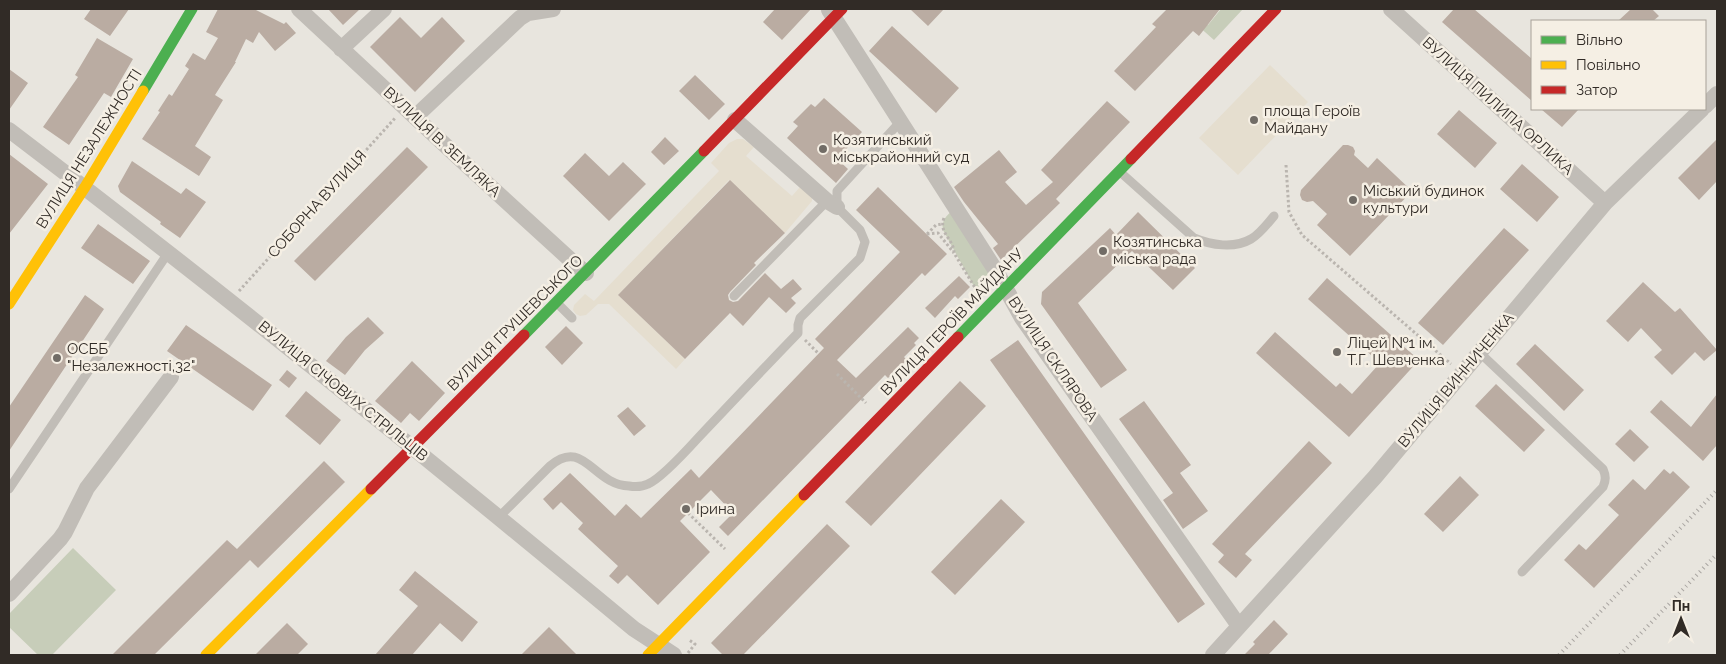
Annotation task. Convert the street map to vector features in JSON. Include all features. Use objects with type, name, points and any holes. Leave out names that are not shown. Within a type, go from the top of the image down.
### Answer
[{"type":"street","name":"ВУЛИЦЯ НЕЗАЛЕЖНОСТІ","points":[[9,304],[84,187],[192,9]]},
{"type":"street","name":"ВУЛИЦЯ В. ЗЕМЛЯКА","points":[[299,9],[586,273]]},
{"type":"street","points":[[341,49],[384,9]]},
{"type":"street","points":[[410,112],[520,18],[528,13],[553,9]]},
{"type":"street","name":"ВУЛИЦЯ ГЕРОЇВ МАЙДАНУ","points":[[653,650],[1276,9]]},
{"type":"street","name":"ВУЛИЦЯ ПИЛИПА ОРЛИКА","points":[[1390,9],[1605,203]]},
{"type":"street","name":"ВУЛИЦЯ ГРУШЕВСЬКОГО","points":[[206,655],[586,273],[735,120],[835,12]]},
{"type":"street","name":"ВУЛИЦЯ СКЛЯРОВА","points":[[835,12],[900,122],[1006,288],[1022,318],[1239,626]]},
{"type":"street","name":"ВУЛИЦЯ ВИННИЧЕНКА","points":[[1706,106],[1717,94]]},
{"type":"street","name":"ВУЛИЦЯ ВИННИЧЕНКА","points":[[1213,655],[1374,477],[1605,203],[1702,110]]},
{"type":"street","points":[[735,120],[832,204]]},
{"type":"street","name":"ВУЛИЦЯ СІЧОВИХ СТРІЛЬЦІВ","points":[[9,130],[413,447],[634,629],[653,650],[674,655]]},
{"type":"street","points":[[9,594],[60,539],[87,488],[171,377]]},
{"type":"lane","points":[[734,296],[832,204],[837,191],[900,122]]},
{"type":"lane","points":[[1119,170],[1194,238],[1208,244],[1222,245],[1250,240],[1274,216]]},
{"type":"lane","points":[[499,517],[550,466],[559,459],[568,456],[579,458],[614,484],[638,487],[649,484],[677,460],[798,333],[800,318],[860,258],[864,242],[860,230],[832,204]]},
{"type":"lane","points":[[9,490],[168,253]]},
{"type":"lane","points":[[556,303],[572,318]]},
{"type":"lane","points":[[1480,353],[1603,469],[1605,476],[1606,482],[1603,487],[1522,572]]},
{"type":"path","name":"СОБОРНА ВУЛИЦЯ","points":[[230,302],[410,112]]},
{"type":"path","points":[[1286,165],[1289,212],[1302,236],[1453,366]]},
{"type":"path","points":[[954,253],[954,248],[943,230],[942,224],[944,218],[955,208]]},
{"type":"path","points":[[942,224],[936,225],[927,234],[938,233],[940,235],[954,253],[976,290]]},
{"type":"path","points":[[798,333],[819,354]]},
{"type":"path","points":[[837,374],[866,403]]},
{"type":"path","points":[[688,513],[725,549]]},
{"type":"green space","points":[[1179,9],[1187,9],[1208,25],[1221,9],[1243,9],[1214,40]]},
{"type":"green space","points":[[955,208],[996,271],[976,290],[943,230],[944,220]]},
{"type":"green space","points":[[73,548],[116,590],[52,655],[38,655],[9,627],[9,614]]},
{"type":"shaded area","name":"площа Героїв Майдану","points":[[1270,65],[1308,102],[1238,175],[1199,138]]},
{"type":"shaded area","points":[[737,139],[743,139],[754,147],[746,156],[792,196],[800,187],[812,198],[812,201],[785,233],[729,180],[618,295],[685,359],[676,369],[609,304],[598,304],[586,315],[580,316],[573,310],[574,305],[585,294],[594,301],[719,171],[711,163],[729,143]]},
{"type":"building","points":[[91,9],[129,9],[110,36],[84,19]]},
{"type":"building","points":[[218,9],[254,9],[284,24],[286,22],[296,33],[275,51],[259,32],[253,43],[246,39],[236,62],[215,95],[223,100],[195,146],[211,157],[199,176],[142,139],[160,112],[158,111],[169,94],[172,96],[189,69],[185,66],[193,53],[205,60],[218,38],[206,32]]},
{"type":"building","points":[[328,9],[360,9],[343,25]]},
{"type":"building","points":[[775,9],[811,9],[782,40],[763,22]]},
{"type":"building","points":[[910,9],[944,9],[928,26]]},
{"type":"building","points":[[1167,9],[1220,9],[1199,36],[1193,31],[1135,91],[1114,71],[1156,27],[1152,24]]},
{"type":"building","points":[[1454,9],[1474,9],[1531,58],[1531,100],[1442,22]]},
{"type":"building","points":[[1631,9],[1652,9],[1659,16],[1654,20],[1619,20]]},
{"type":"building","points":[[400,17],[421,38],[442,17],[465,41],[415,92],[370,47]]},
{"type":"building","points":[[892,26],[959,88],[936,113],[869,51]]},
{"type":"building","points":[[97,38],[133,59],[111,97],[104,93],[69,145],[43,127],[78,77],[75,75]]},
{"type":"building","points":[[9,69],[28,83],[9,110]]},
{"type":"building","points":[[695,75],[725,104],[709,120],[679,91]]},
{"type":"building","name":"Козятинський міськрайонний суд","points":[[824,98],[862,132],[837,159],[848,169],[836,183],[787,138],[798,126],[793,122],[811,104],[815,107]]},
{"type":"building","points":[[1107,101],[1130,122],[1056,199],[1060,203],[1001,260],[993,248],[998,244],[954,187],[999,150],[1017,172],[1005,182],[1026,205],[1053,182],[1041,170]]},
{"type":"building","points":[[1459,110],[1497,143],[1475,168],[1437,134]]},
{"type":"building","points":[[1542,110],[1578,110],[1562,127]]},
{"type":"building","points":[[665,137],[679,151],[664,165],[651,152]]},
{"type":"building","points":[[1717,139],[1717,181],[1699,200],[1678,178]]},
{"type":"building","name":"Міський будинок культури","points":[[1343,145],[1353,147],[1354,155],[1368,168],[1377,158],[1412,191],[1350,256],[1317,225],[1327,214],[1313,201],[1307,202],[1302,200],[1300,195],[1301,190]]},
{"type":"building","points":[[407,147],[428,167],[315,281],[294,261]]},
{"type":"building","points":[[585,153],[609,176],[623,162],[646,184],[609,221],[563,176]]},
{"type":"building","points":[[9,154],[48,184],[9,234]]},
{"type":"building","points":[[132,161],[181,194],[186,188],[206,202],[180,238],[120,192],[118,186]]},
{"type":"building","points":[[1522,164],[1559,197],[1537,222],[1500,189]]},
{"type":"building","points":[[730,180],[785,233],[754,263],[756,265],[730,292],[728,295],[729,300],[733,302],[738,301],[765,273],[781,289],[793,279],[802,289],[791,298],[796,303],[786,313],[769,297],[743,326],[730,313],[685,359],[618,295]]},
{"type":"building","points":[[878,187],[947,254],[925,276],[922,273],[837,360],[856,378],[908,327],[919,338],[914,343],[916,345],[904,357],[907,360],[888,378],[885,375],[728,536],[719,527],[733,513],[711,490],[680,521],[710,552],[658,605],[627,575],[618,584],[609,576],[618,566],[578,529],[583,523],[561,502],[553,510],[543,499],[570,473],[615,516],[626,504],[641,518],[691,469],[699,478],[824,348],[815,339],[900,252],[856,210]]},
{"type":"building","points":[[1138,212],[1195,268],[1173,290],[1132,251],[1078,303],[1127,370],[1101,388],[1041,304],[1042,292],[1110,228],[1116,235]]},
{"type":"building","points":[[98,224],[150,261],[133,284],[81,248]]},
{"type":"building","points":[[1504,228],[1529,250],[1443,345],[1418,323]]},
{"type":"building","points":[[959,276],[970,287],[958,299],[955,296],[935,318],[925,308]]},
{"type":"building","points":[[1327,278],[1419,360],[1349,437],[1256,353],[1275,332],[1336,387],[1340,383],[1352,394],[1380,363],[1308,299]]},
{"type":"building","points":[[1643,282],[1675,312],[1680,308],[1717,350],[1704,361],[1695,352],[1672,375],[1654,357],[1662,350],[1641,328],[1628,342],[1606,321]]},
{"type":"building","name":"ОСББ \"Незалежності,32\"","points":[[85,295],[104,309],[9,451],[9,407]]},
{"type":"building","points":[[368,317],[384,333],[365,350],[345,375],[326,361],[346,337]]},
{"type":"building","points":[[186,325],[272,385],[253,411],[167,351]]},
{"type":"building","points":[[566,326],[583,343],[562,365],[545,347]]},
{"type":"building","points":[[1018,340],[1205,604],[1178,623],[990,360]]},
{"type":"building","points":[[1535,344],[1584,390],[1564,411],[1516,364]]},
{"type":"building","points":[[412,361],[445,393],[419,421],[410,413],[401,423],[375,401]]},
{"type":"building","points":[[287,370],[297,378],[289,388],[279,380]]},
{"type":"building","points":[[960,381],[986,406],[871,526],[845,502]]},
{"type":"building","points":[[1496,384],[1545,430],[1524,452],[1475,406]]},
{"type":"building","points":[[306,391],[341,420],[320,445],[285,416]]},
{"type":"building","points":[[1717,394],[1717,445],[1703,461],[1650,412],[1661,400],[1691,427]]},
{"type":"building","points":[[1144,401],[1191,465],[1180,473],[1208,511],[1183,529],[1163,500],[1173,493],[1119,419]]},
{"type":"building","points":[[628,407],[646,426],[634,436],[617,416]]},
{"type":"building","points":[[1630,429],[1649,447],[1634,462],[1615,444]]},
{"type":"building","points":[[1309,441],[1332,463],[1245,554],[1252,560],[1236,578],[1218,562],[1224,555],[1212,544]]},
{"type":"building","points":[[324,461],[345,482],[258,568],[250,560],[154,655],[112,655],[227,540],[237,549]]},
{"type":"building","points":[[1664,469],[1670,474],[1673,471],[1690,487],[1594,588],[1564,560],[1579,544],[1586,550],[1619,515],[1608,505],[1633,479],[1645,490]]},
{"type":"building","points":[[1460,476],[1479,495],[1443,532],[1424,514]]},
{"type":"building","points":[[1001,499],[1025,522],[955,595],[931,572]]},
{"type":"building","points":[[827,524],[850,546],[743,655],[723,655],[711,643]]},
{"type":"building","points":[[415,571],[478,622],[462,642],[440,623],[412,655],[375,655],[418,606],[399,590]]},
{"type":"building","points":[[1274,620],[1288,634],[1268,655],[1244,655],[1255,644],[1253,642]]},
{"type":"building","points":[[287,623],[308,644],[297,655],[255,655]]},
{"type":"building","points":[[549,627],[577,655],[521,655]]},
{"type":"railway","points":[[1559,655],[1717,490]]},
{"type":"railway","points":[[1620,655],[1717,554]]},
{"type":"traffic: fast","points":[[143,91],[192,9]]},
{"type":"traffic: fast","points":[[524,335],[704,151]]},
{"type":"traffic: fast","points":[[958,337],[1131,159]]},
{"type":"traffic: slow","points":[[9,304],[85,187],[143,91]]},
{"type":"traffic: slow","points":[[206,655],[371,489]]},
{"type":"traffic: slow","points":[[648,655],[804,495]]},
{"type":"traffic: jam","points":[[704,151],[842,9]]},
{"type":"traffic: jam","points":[[1131,159],[1276,9]]},
{"type":"traffic: jam","points":[[371,489],[524,335]]},
{"type":"traffic: jam","points":[[804,495],[958,337]]},
{"type":"place","name":"площа Героїв Майдану","points":[[1254,120]]},
{"type":"place","name":"Козятинський міськрайонний суд","points":[[823,149]]},
{"type":"place","name":"Міський будинок культури","points":[[1353,200]]},
{"type":"place","name":"Козятинська міська рада","points":[[1103,251]]},
{"type":"place","name":"Ліцей №1 ім. Т.Г. Шевченка","points":[[1337,352]]},
{"type":"place","name":"ОСББ \"Незалежності,32\"","points":[[57,358]]},
{"type":"place","name":"Ірина","points":[[686,509]]}]
